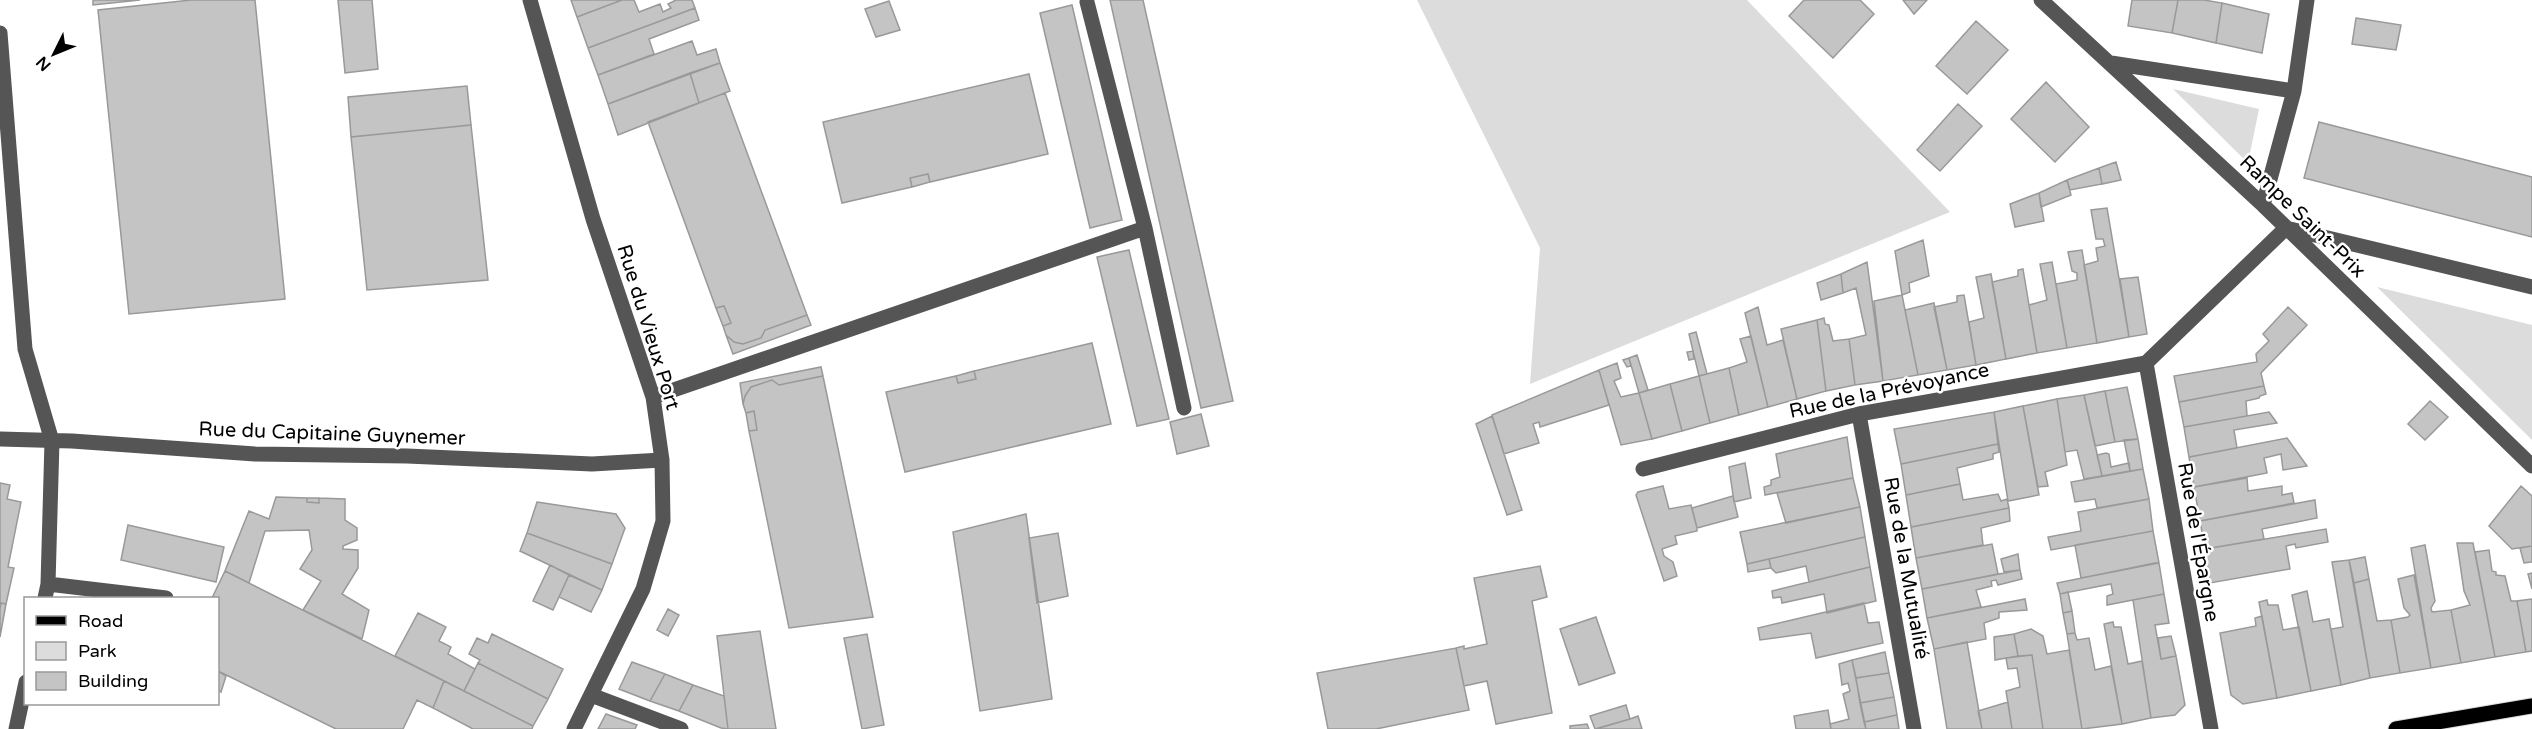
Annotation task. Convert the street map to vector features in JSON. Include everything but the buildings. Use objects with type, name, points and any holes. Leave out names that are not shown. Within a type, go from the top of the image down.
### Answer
[{"type":"main road","points":[[2396,729],[2532,706]]},
{"type":"street","name":"Rue du Vieux Port","points":[[530,0],[593,219],[653,397],[662,460],[663,521],[643,589],[574,729]]},
{"type":"street","name":"Rampe Saint-Prix","points":[[2041,0],[2263,205],[2532,466]]},
{"type":"street","points":[[2263,205],[2294,91],[2307,0]]},
{"type":"street","points":[[1087,2],[1145,228],[1184,408]]},
{"type":"street","points":[[0,33],[25,349],[52,441],[46,591],[149,597]]},
{"type":"street","points":[[2110,63],[2294,91]]},
{"type":"street","points":[[653,397],[1145,228]]},
{"type":"street","points":[[2146,363],[2286,228],[2532,287]]},
{"type":"street","name":"Rue de la Prévoyance","points":[[1643,469],[1859,414],[2146,363]]},
{"type":"street","name":"Rue de l'Épargne","points":[[2146,363],[2211,729]]},
{"type":"street","name":"Rue de la Mutualité","points":[[1859,414],[1914,729]]},
{"type":"street","name":"Rue du Capitaine Guynemer","points":[[0,439],[72,441],[255,454],[407,456],[592,464],[662,460]]},
{"type":"street","points":[[16,729],[24,691]]},
{"type":"street","points":[[591,694],[681,729]]},
{"type":"green space","points":[[1417,0],[1747,0],[1950,212],[1530,384],[1540,248]]},
{"type":"green space","points":[[2173,89],[2259,109],[2248,163]]},
{"type":"green space","points":[[2377,287],[2532,325],[2532,440]]}]
